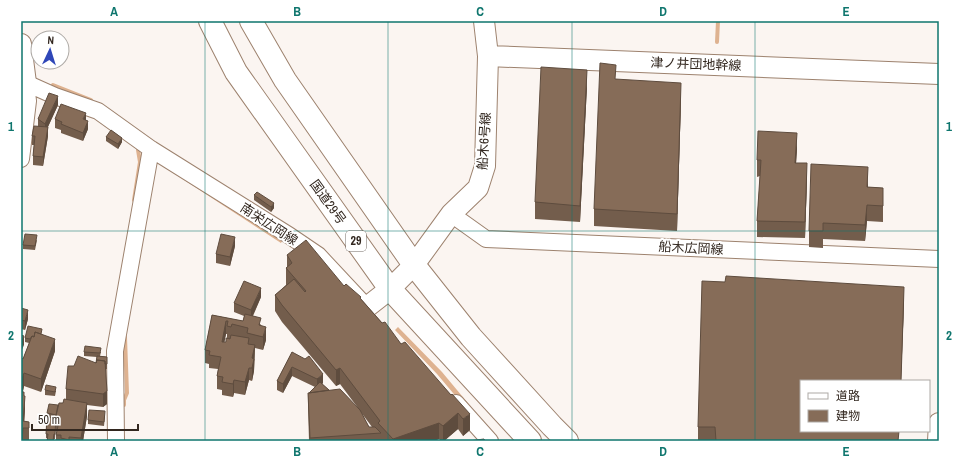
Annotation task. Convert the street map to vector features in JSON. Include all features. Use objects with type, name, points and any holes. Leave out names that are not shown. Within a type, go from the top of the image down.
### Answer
[{"type":"highway","name":"国道29号","points":[[210,21],[236,72],[390,289],[530,441]]},
{"type":"highway","points":[[251,21],[285,80],[414,265],[471,337],[552,426],[568,441]]},
{"type":"street","points":[[484,21],[488,56]]},
{"type":"street","points":[[21,44],[23,83],[28,101],[21,159]]},
{"type":"street","name":"船木6号線","points":[[372,312],[390,289],[414,265],[452,214],[478,188],[485,166],[488,56]]},
{"type":"street","name":"津ノ井団地幹線","points":[[488,56],[939,74]]},
{"type":"street","name":"南栄広岡線","points":[[23,83],[98,111],[152,149],[290,236],[318,255],[372,312]]},
{"type":"street","points":[[116,441],[115,351],[152,149]]},
{"type":"street","name":"船木広岡線","points":[[452,214],[486,238],[939,259]]},
{"type":"street","points":[[448,395],[490,441]]},
{"type":"street","points":[[938,441],[939,423]]},
{"type":"shaded area","points":[[160,161],[282,241],[281,243],[158,163]]},
{"type":"shaded area","points":[[398,327],[442,372],[472,408],[469,412],[437,374],[395,330]]},
{"type":"building","points":[[600,63],[616,65],[615,79],[681,83],[677,214],[594,209]]},
{"type":"building","points":[[541,67],[587,70],[580,206],[535,202]]},
{"type":"building","points":[[49,93],[58,96],[45,124],[38,119]]},
{"type":"building","points":[[61,104],[86,113],[83,119],[88,121],[83,133],[61,124],[62,122],[55,119]]},
{"type":"building","points":[[34,126],[48,127],[43,157],[33,156],[35,136],[32,136]]},
{"type":"building","points":[[111,130],[122,138],[118,144],[106,137]]},
{"type":"building","points":[[758,131],[797,133],[795,163],[807,163],[805,222],[757,221],[761,160],[757,160]]},
{"type":"building","points":[[811,164],[868,167],[867,187],[883,188],[883,206],[867,205],[865,225],[823,223],[823,231],[809,231]]},
{"type":"building","points":[[257,192],[274,203],[271,207],[254,195]]},
{"type":"building","points":[[25,234],[37,235],[35,246],[23,245]]},
{"type":"building","points":[[221,234],[235,237],[230,257],[216,254]]},
{"type":"building","points":[[306,240],[344,286],[346,284],[361,297],[360,298],[382,323],[385,322],[401,344],[405,342],[451,395],[452,394],[470,414],[463,419],[458,413],[443,426],[439,423],[393,439],[378,423],[380,421],[340,368],[336,370],[275,295],[294,279],[305,292],[306,291],[286,268],[292,263],[287,255]]},
{"type":"building","points":[[726,276],[904,287],[901,380],[800,380],[800,432],[899,432],[898,441],[716,441],[715,427],[698,427],[702,281],[725,282]]},
{"type":"building","points":[[244,281],[261,288],[251,310],[234,303]]},
{"type":"building","points":[[21,308],[28,310],[25,321],[21,320]]},
{"type":"building","points":[[245,314],[261,318],[259,325],[266,327],[263,337],[247,333],[248,328],[232,324],[231,327],[227,326],[228,321],[226,321],[222,342],[226,342],[226,338],[230,339],[231,335],[249,338],[248,344],[255,345],[252,358],[254,359],[252,368],[249,368],[245,382],[234,380],[233,384],[222,382],[223,377],[217,376],[221,357],[209,355],[210,351],[205,350],[212,315],[243,321]]},
{"type":"building","points":[[28,326],[42,329],[41,334],[35,332],[34,337],[32,336],[30,339],[25,338]]},
{"type":"building","points":[[35,332],[55,339],[41,379],[24,373],[21,379],[21,358],[23,359]]},
{"type":"building","points":[[21,335],[24,336],[21,343]]},
{"type":"building","points":[[85,346],[101,348],[100,353],[84,352]]},
{"type":"building","points":[[292,352],[305,359],[309,356],[323,374],[317,379],[292,367],[283,384],[277,381]]},
{"type":"building","points":[[78,356],[96,363],[97,360],[105,361],[107,391],[103,394],[66,389],[68,366],[74,366]]},
{"type":"building","points":[[97,356],[107,357],[107,364],[105,364],[105,361],[97,360],[96,363]]},
{"type":"building","points":[[320,382],[329,390],[309,393]]},
{"type":"building","points":[[46,385],[56,387],[55,392],[45,390]]},
{"type":"building","points":[[21,386],[23,386],[22,392],[24,392],[25,396],[23,421],[29,422],[29,428],[23,428],[22,441],[21,441]]},
{"type":"building","points":[[340,389],[360,410],[369,427],[375,427],[381,433],[310,438],[308,393]]},
{"type":"building","points":[[64,399],[87,403],[81,438],[69,437],[69,440],[61,438],[61,435],[56,435],[60,417],[56,416],[59,403],[63,403]]},
{"type":"building","points":[[49,404],[58,405],[56,415],[47,413]]},
{"type":"building","points":[[89,410],[105,411],[104,422],[88,420]]},
{"type":"building","points":[[47,417],[56,418],[53,441],[47,441]]},
{"type":"building","points":[[484,439],[485,441],[469,441]]},
{"type":"waterway","points":[[717,42],[718,21]]},
{"type":"waterway","points":[[53,85],[91,100]]},
{"type":"waterway","points":[[134,200],[140,162],[138,150]]},
{"type":"waterway","points":[[124,405],[124,400],[127,393],[125,337]]}]
